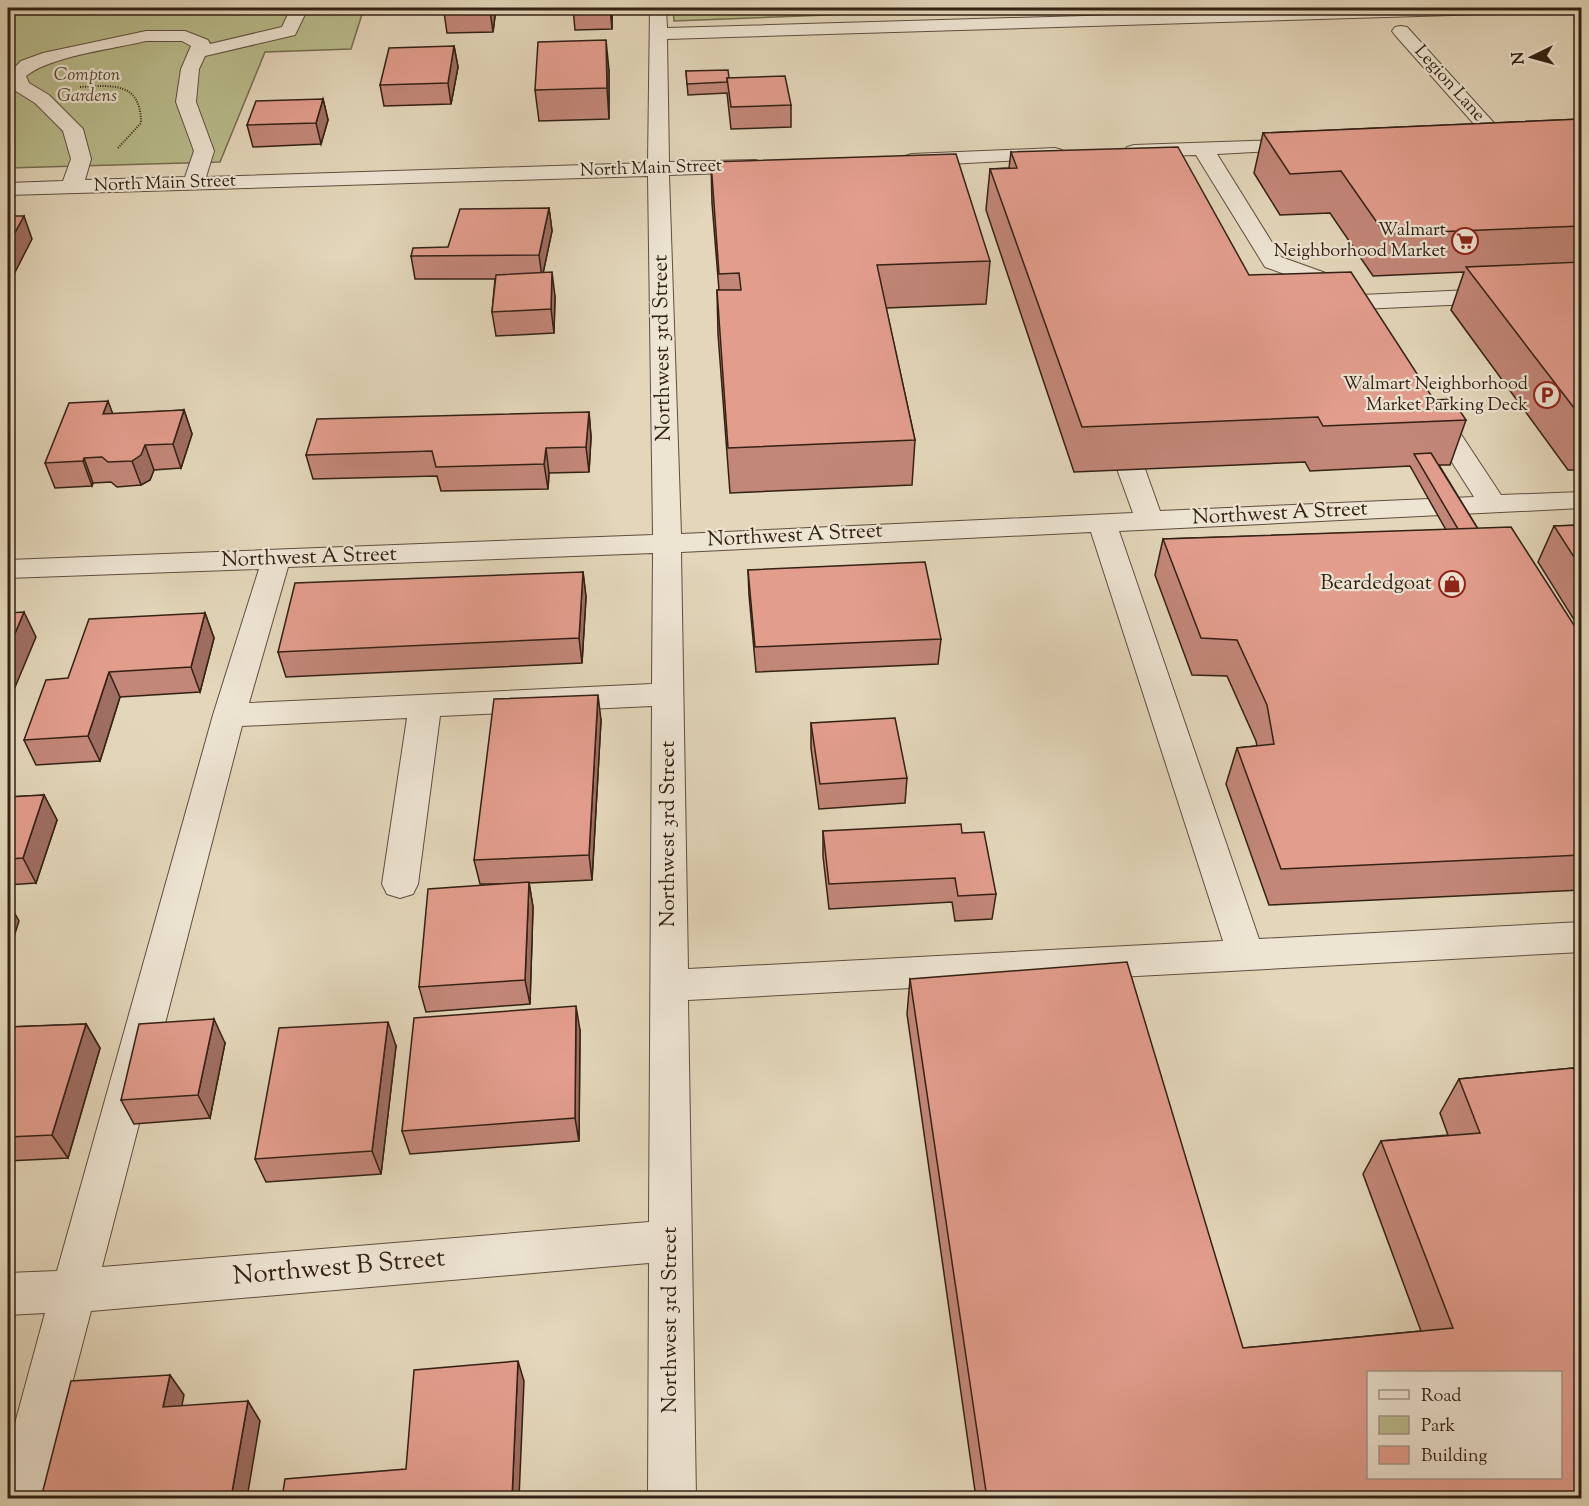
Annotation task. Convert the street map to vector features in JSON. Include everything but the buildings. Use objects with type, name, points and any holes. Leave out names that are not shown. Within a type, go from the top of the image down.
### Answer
[{"type":"street","points":[[198,52],[289,31],[299,8]]},
{"type":"street","name":"Northwest 3rd Street","points":[[658,8],[658,170],[667,543],[672,1498]]},
{"type":"street","points":[[658,34],[1518,8]]},
{"type":"street","name":"Legion Lane","points":[[1401,31],[1506,137],[1474,139]]},
{"type":"street","points":[[72,187],[81,159],[73,129],[42,99],[21,86],[16,75],[28,64],[51,57],[146,36],[184,36],[201,44],[190,69],[186,102],[204,151],[193,184]]},
{"type":"street","points":[[1110,152],[1323,144]]},
{"type":"street","points":[[1203,149],[1274,262],[1340,286],[1368,312],[1499,296],[1581,292]]},
{"type":"street","points":[[888,161],[1075,153]]},
{"type":"street","points":[[1017,156],[1024,177]]},
{"type":"street","name":"North Main Street","points":[[8,189],[769,165]]},
{"type":"street","points":[[1340,286],[1459,278],[1489,284],[1499,296]]},
{"type":"street","points":[[1419,391],[1493,504]]},
{"type":"street","points":[[1131,469],[1149,519]]},
{"type":"street","name":"Northwest A Street","points":[[8,569],[667,543],[1581,500]]},
{"type":"street","points":[[1102,522],[1246,954]]},
{"type":"street","points":[[18,1498],[229,715],[276,560]]},
{"type":"street","points":[[229,715],[668,694]]},
{"type":"street","points":[[400,884],[425,705]]},
{"type":"street","points":[[670,985],[1581,937]]},
{"type":"street","name":"Northwest B Street","points":[[8,1294],[74,1291],[586,1246],[670,1241]]},
{"type":"green space","name":"Compton Gardens","points":[[8,8],[364,8],[351,49],[265,52],[220,162],[8,168]]},
{"type":"green space","points":[[673,8],[905,8],[906,12],[674,21]]},
{"type":"place","name":"Walmart Neighborhood Market","points":[[1465,241]]},
{"type":"place","name":"Walmart Neighborhood Market Parking Deck","points":[[1547,395]]},
{"type":"place","name":"Beardedgoat","points":[[1452,584]]}]
